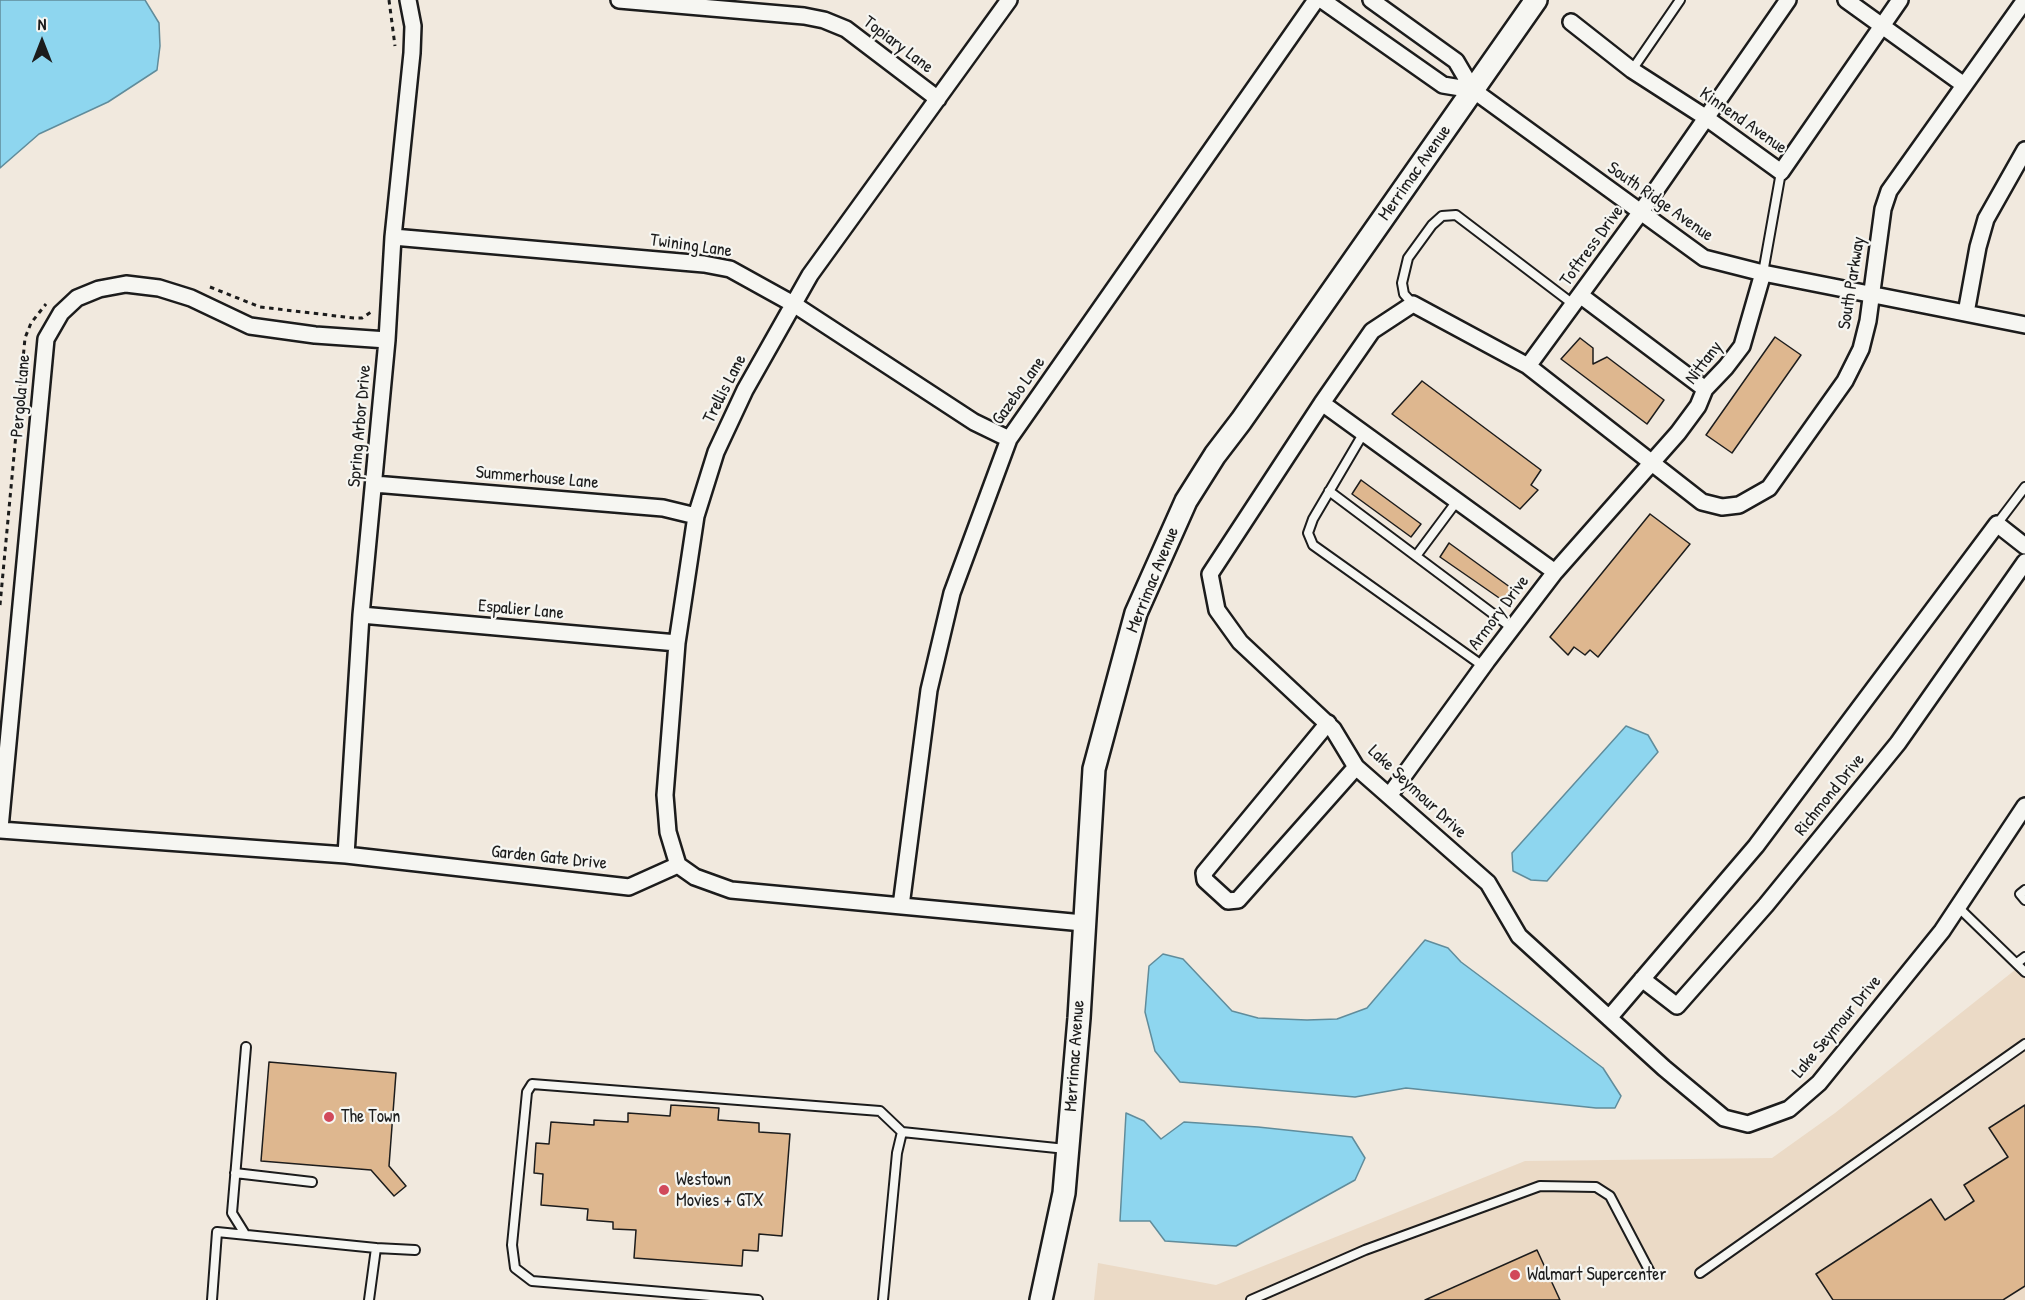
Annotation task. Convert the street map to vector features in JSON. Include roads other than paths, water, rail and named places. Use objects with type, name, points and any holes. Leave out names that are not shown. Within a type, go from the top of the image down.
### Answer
[{"type":"street","name":"Spring Arbor Drive","points":[[346,855],[361,615],[387,340],[393,237],[412,52],[413,26],[408,0]]},
{"type":"street","name":"Topiary Lane","points":[[619,0],[804,16],[824,20],[846,29],[938,99]]},
{"type":"street","name":"Trellis Lane","points":[[678,865],[668,832],[665,795],[677,643],[696,516],[716,452],[745,390],[810,275],[1009,0]]},
{"type":"street","name":"Gazebo Lane","points":[[901,906],[929,690],[952,593],[1009,439],[1316,0]]},
{"type":"street","points":[[1322,0],[1443,85],[1473,90]]},
{"type":"street","points":[[1371,0],[1456,61],[1473,90]]},
{"type":"street","name":"Merrimac Avenue","points":[[1041,1300],[1064,1193],[1079,1018],[1094,769],[1136,613],[1186,501],[1215,455],[1536,0]]},
{"type":"street","name":"Toftress Drive","points":[[1528,366],[1640,213],[1788,0]]},
{"type":"street","points":[[1846,0],[1964,85]]},
{"type":"street","name":"Kinnend Avenue","points":[[1571,22],[1632,70],[1706,117],[1781,172],[1900,0]]},
{"type":"street","name":"South Parkway","points":[[1652,463],[1702,502],[1722,507],[1739,505],[1769,488],[1845,381],[1861,349],[1868,321],[1884,209],[1889,191],[2025,0]]},
{"type":"street","name":"South Ridge Avenue","points":[[1473,90],[1704,258],[1763,273],[2025,325]]},
{"type":"street","points":[[1966,313],[1978,247],[1986,219],[2025,150]]},
{"type":"street","name":"Twining Lane","points":[[393,237],[704,264],[730,269],[795,305],[974,422],[1009,439]]},
{"type":"street","name":"Nittany","points":[[1652,463],[1698,406],[1705,389],[1742,346],[1763,273]]},
{"type":"street","name":"Pergola Lane","points":[[0,829],[45,339],[61,313],[77,298],[99,289],[126,284],[159,288],[191,298],[250,326],[315,335],[387,340]]},
{"type":"street","points":[[1577,299],[1705,389]]},
{"type":"street","points":[[1413,304],[1528,366],[1652,463]]},
{"type":"street","name":"Lake Seymour Drive","points":[[1413,304],[1372,331],[1210,574],[1217,610],[1240,642],[1328,723],[1356,767],[1488,883],[1519,936],[1664,1068],[1724,1118],[1748,1124],[1789,1109],[1819,1083],[1942,931],[2025,806]]},
{"type":"street","points":[[1322,403],[1555,572]]},
{"type":"street","name":"Armory Drive","points":[[1389,796],[1483,666],[1555,572],[1652,463]]},
{"type":"street","name":"Summerhouse Lane","points":[[374,484],[663,508],[696,516]]},
{"type":"street","points":[[1997,524],[2025,546]]},
{"type":"street","name":"Richmond Drive","points":[[1609,1018],[1756,846],[1997,524]]},
{"type":"street","name":"Richmond Drive","points":[[1642,979],[1677,1006],[1766,905],[1898,743],[2025,562]]},
{"type":"street","name":"Espalier Lane","points":[[361,615],[677,643]]},
{"type":"street","points":[[1328,723],[1204,873],[1205,880],[1228,901],[1238,900],[1356,767]]},
{"type":"street","name":"Garden Gate Drive","points":[[0,829],[346,855],[629,887],[678,865]]},
{"type":"street","points":[[678,865],[695,878],[731,891],[1083,923]]},
{"type":"lane","points":[[1632,70],[1680,0]]},
{"type":"lane","points":[[1763,273],[1781,172]]},
{"type":"lane","points":[[1413,304],[1404,294],[1402,283],[1408,258],[1432,225],[1442,216],[1456,215],[1577,299]]},
{"type":"lane","points":[[1363,434],[1313,519],[1308,533],[1313,545],[1483,666]]},
{"type":"lane","points":[[1997,524],[2025,487]]},
{"type":"lane","points":[[1329,491],[1512,628]]},
{"type":"lane","points":[[1416,556],[1457,501]]},
{"type":"lane","points":[[2025,890],[2020,894],[2025,900]]},
{"type":"lane","points":[[1958,907],[2025,972]]},
{"type":"lane","points":[[2017,963],[2025,957]]},
{"type":"lane","points":[[1700,1273],[2025,1044]]},
{"type":"lane","points":[[245,1234],[232,1213],[246,1047]]},
{"type":"lane","points":[[758,1300],[532,1281],[515,1268],[512,1245],[527,1092],[532,1084],[880,1112],[902,1132],[1068,1149]]},
{"type":"lane","points":[[884,1300],[897,1153],[902,1132]]},
{"type":"lane","points":[[236,1173],[312,1182]]},
{"type":"lane","points":[[1251,1300],[1365,1250],[1540,1186],[1596,1187],[1610,1196],[1651,1274]]},
{"type":"lane","points":[[212,1300],[217,1232],[415,1250]]},
{"type":"lane","points":[[369,1300],[376,1248]]},
{"type":"water","points":[[0,0],[145,0],[159,23],[160,46],[157,70],[108,102],[39,134],[0,168]]},
{"type":"water","points":[[1626,726],[1648,735],[1658,752],[1547,881],[1531,880],[1513,871],[1512,853]]},
{"type":"water","points":[[1425,940],[1448,948],[1461,962],[1603,1068],[1621,1096],[1615,1108],[1596,1108],[1406,1088],[1355,1097],[1180,1082],[1155,1051],[1145,1012],[1149,966],[1163,954],[1183,959],[1232,1011],[1258,1018],[1337,1019],[1367,1008]]},
{"type":"water","points":[[1126,1113],[1144,1121],[1161,1139],[1184,1122],[1258,1127],[1352,1137],[1365,1158],[1355,1180],[1236,1246],[1165,1241],[1150,1221],[1120,1221]]},
{"type":"place","name":"The Town","points":[[329,1117]]},
{"type":"place","name":"Westown Movies + GTX","points":[[664,1190]]},
{"type":"place","name":"Walmart Supercenter","points":[[1515,1275]]}]
